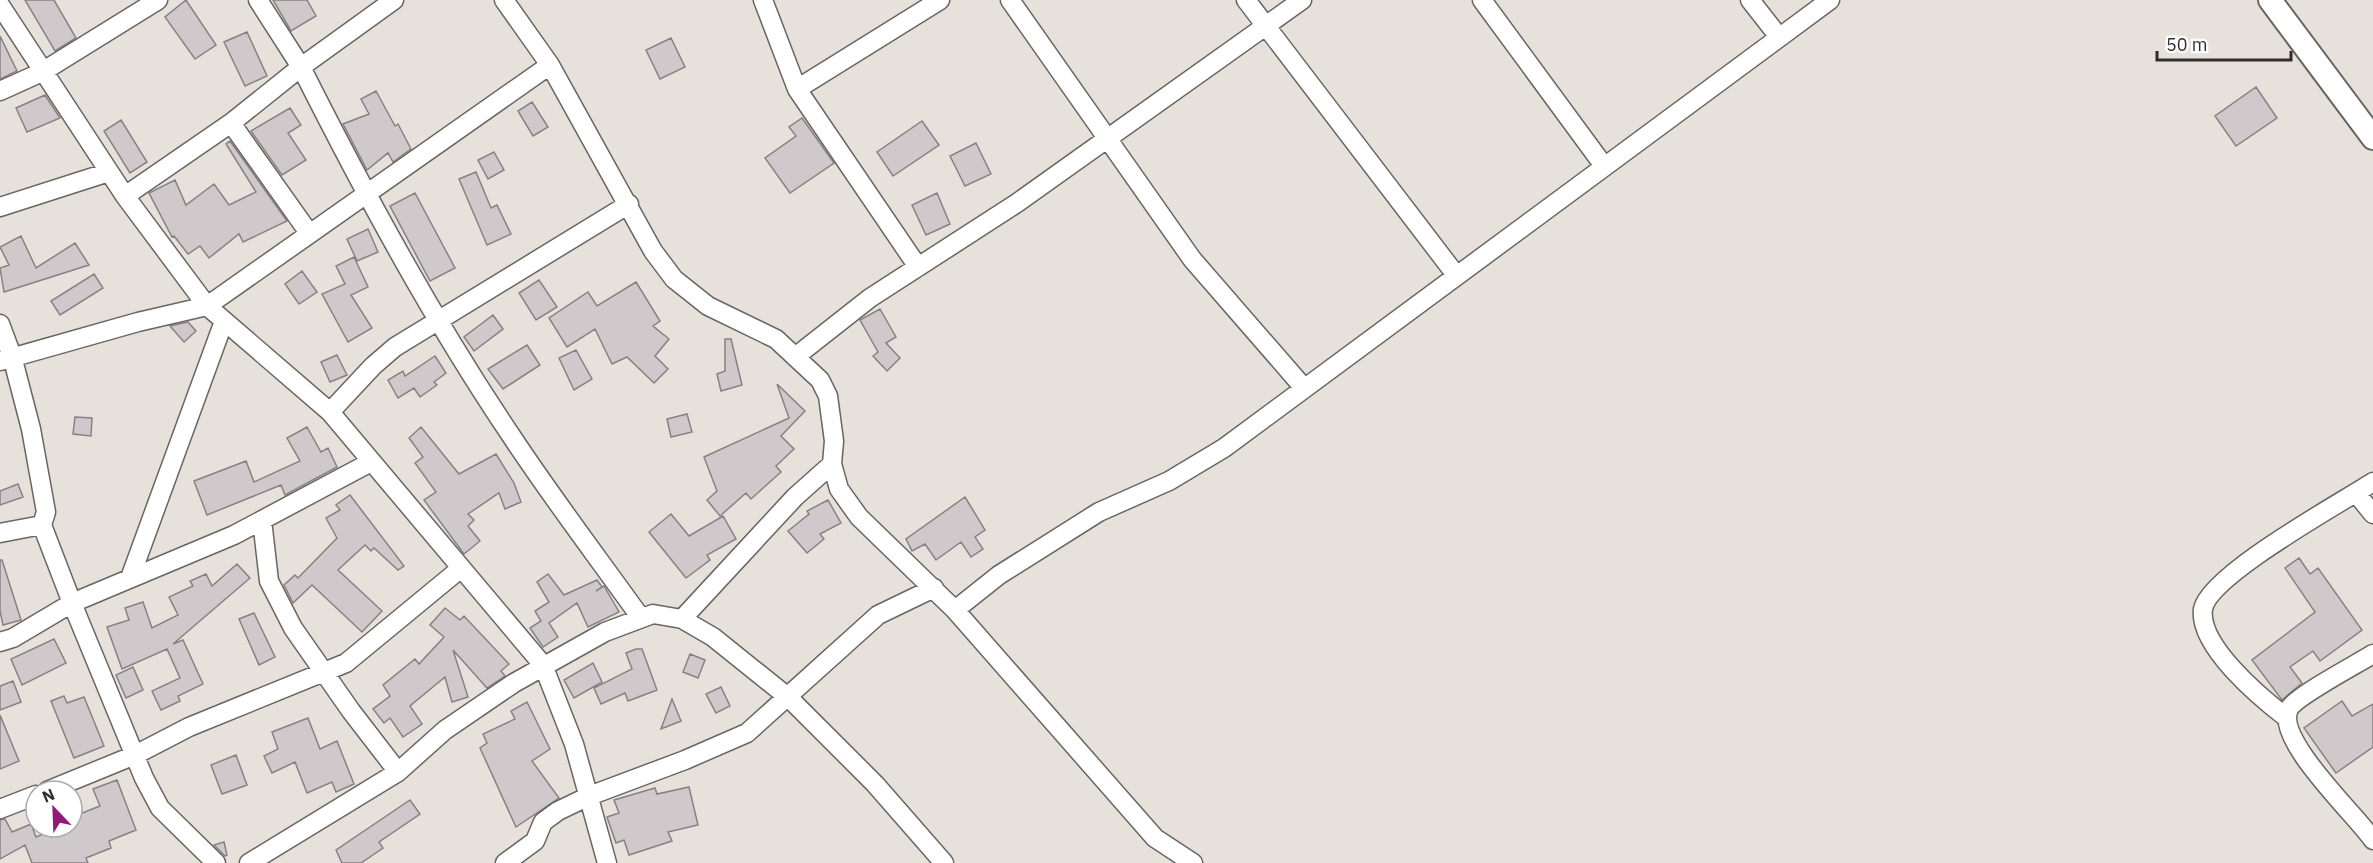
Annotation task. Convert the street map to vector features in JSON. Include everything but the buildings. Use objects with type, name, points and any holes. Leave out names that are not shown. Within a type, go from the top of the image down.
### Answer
[{"type":"street","points":[[0,91],[42,72],[158,0]]},
{"type":"street","points":[[258,0],[301,67],[367,192],[439,319],[511,436],[641,618]]},
{"type":"street","points":[[125,196],[231,123],[301,67],[394,0]]},
{"type":"street","points":[[504,0],[550,65],[653,251],[674,279],[708,306],[776,339],[820,380],[828,396],[834,441],[832,464],[839,489],[859,517],[955,610],[1155,838],[1193,863]]},
{"type":"street","points":[[763,0],[797,89],[918,267]]},
{"type":"street","points":[[797,89],[940,0]]},
{"type":"street","points":[[1010,0],[1192,259],[1304,388]]},
{"type":"street","points":[[1246,0],[1456,275]]},
{"type":"street","points":[[795,357],[870,297],[1017,203],[1302,0]]},
{"type":"street","points":[[1482,0],[1604,166]]},
{"type":"street","points":[[1750,0],[1779,37]]},
{"type":"street","points":[[955,610],[999,575],[1099,512],[1169,481],[1224,448],[1830,0]]},
{"type":"street","points":[[2270,0],[2373,138]]},
{"type":"street","points":[[0,5],[108,172],[207,306],[330,412],[543,665],[574,744],[608,863]]},
{"type":"street","points":[[6,359],[207,306],[550,65]]},
{"type":"street","points":[[231,123],[309,233]]},
{"type":"street","points":[[0,207],[108,172]]},
{"type":"street","points":[[330,412],[388,353],[439,319],[629,204]]},
{"type":"street","points":[[130,579],[224,321]]},
{"type":"street","points":[[0,324],[6,359],[30,429],[46,512],[42,525],[72,603],[135,755],[160,808],[216,863]]},
{"type":"street","points":[[0,642],[13,638],[72,603],[234,535],[371,462]]},
{"type":"street","points":[[682,619],[795,497],[832,464]]},
{"type":"street","points":[[2287,718],[2247,686],[2231,667],[2209,633],[2204,609],[2209,595],[2246,562],[2373,482]]},
{"type":"street","points":[[2356,493],[2373,514]]},
{"type":"street","points":[[262,520],[269,581],[293,628],[322,672],[398,772]]},
{"type":"street","points":[[0,533],[42,525]]},
{"type":"street","points":[[76,779],[135,755],[189,727],[346,663],[460,569]]},
{"type":"street","points":[[505,863],[536,841],[543,822],[589,796],[685,760],[747,733],[789,698],[837,649],[878,615],[934,588]]},
{"type":"street","points":[[249,863],[398,772],[445,730],[543,665],[605,632],[653,614],[682,619],[713,637],[789,698],[875,784],[944,863]]},
{"type":"street","points":[[2373,654],[2301,698],[2289,709],[2287,718],[2288,728],[2313,771],[2367,818],[2373,840]]},
{"type":"street","points":[[0,809],[24,800]]}]
